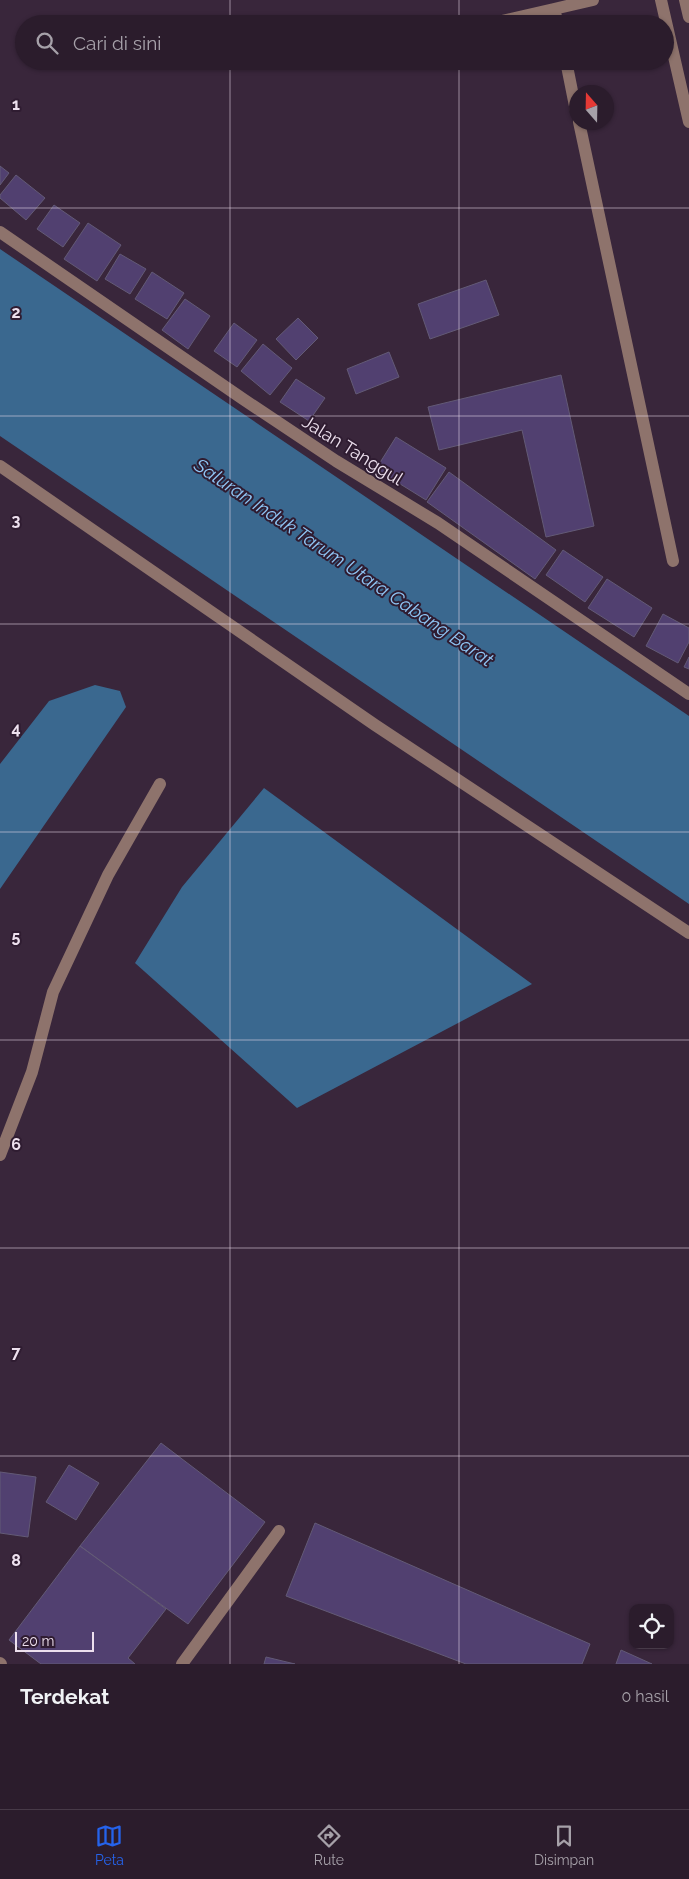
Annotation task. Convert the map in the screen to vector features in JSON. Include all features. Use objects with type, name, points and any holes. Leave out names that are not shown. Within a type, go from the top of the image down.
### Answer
[{"type":"street","points":[[528,15],[593,0]]},
{"type":"street","points":[[661,0],[664,15]]},
{"type":"street","points":[[685,0],[689,17]]},
{"type":"street","points":[[554,9],[556,15]]},
{"type":"street","points":[[674,57],[689,122]]},
{"type":"street","points":[[568,70],[571,85]]},
{"type":"street","points":[[581,130],[673,561]]},
{"type":"street","name":"Jalan Tanggul","points":[[0,232],[243,399],[336,461],[438,523],[689,694]]},
{"type":"street","points":[[0,466],[375,725],[689,933]]},
{"type":"street","points":[[0,1155],[32,1072],[52,992],[108,875],[160,784]]},
{"type":"street","points":[[182,1664],[279,1531]]},
{"type":"water","name":"Saluran Induk Tarum Utara Cabang Barat","points":[[0,249],[689,716],[689,904],[0,436]]},
{"type":"water","points":[[95,685],[120,691],[126,707],[0,889],[0,764],[49,701]]},
{"type":"water","points":[[264,788],[532,984],[297,1108],[135,963],[182,887]]},
{"type":"building","points":[[0,166],[9,173],[0,185]]},
{"type":"building","points":[[16,175],[45,198],[26,220],[0,198],[0,195]]},
{"type":"building","points":[[54,205],[80,223],[63,247],[37,229]]},
{"type":"building","points":[[88,223],[121,245],[97,281],[64,259]]},
{"type":"building","points":[[120,254],[146,269],[130,294],[105,279]]},
{"type":"building","points":[[152,272],[184,293],[167,319],[135,299]]},
{"type":"building","points":[[486,280],[499,315],[430,339],[418,304]]},
{"type":"building","points":[[185,299],[210,316],[188,349],[162,330]]},
{"type":"building","points":[[298,318],[318,338],[296,360],[276,339]]},
{"type":"building","points":[[234,323],[257,340],[237,367],[214,351]]},
{"type":"building","points":[[263,344],[292,368],[270,395],[241,371]]},
{"type":"building","points":[[389,352],[399,377],[356,394],[347,369]]},
{"type":"building","points":[[561,375],[594,526],[546,537],[522,430],[439,450],[428,407]]},
{"type":"building","points":[[296,379],[325,398],[309,421],[280,402]]},
{"type":"building","points":[[396,437],[446,468],[426,500],[376,469]]},
{"type":"building","points":[[449,472],[556,550],[535,579],[427,502]]},
{"type":"building","points":[[563,550],[603,577],[585,602],[546,575]]},
{"type":"building","points":[[607,579],[652,608],[634,637],[588,608]]},
{"type":"building","points":[[663,614],[689,628],[689,642],[678,663],[646,646]]},
{"type":"building","points":[[689,657],[689,669],[684,667]]},
{"type":"building","points":[[161,1443],[265,1522],[188,1624],[80,1546]]},
{"type":"building","points":[[69,1465],[99,1483],[76,1520],[46,1502]]},
{"type":"building","points":[[0,1472],[36,1477],[28,1537],[0,1533]]},
{"type":"building","points":[[315,1523],[590,1644],[582,1664],[466,1664],[286,1596]]},
{"type":"building","points":[[80,1546],[166,1609],[128,1658],[135,1664],[41,1664],[9,1640]]},
{"type":"building","points":[[621,1650],[652,1664],[616,1664]]},
{"type":"building","points":[[266,1657],[295,1664],[264,1664]]}]
